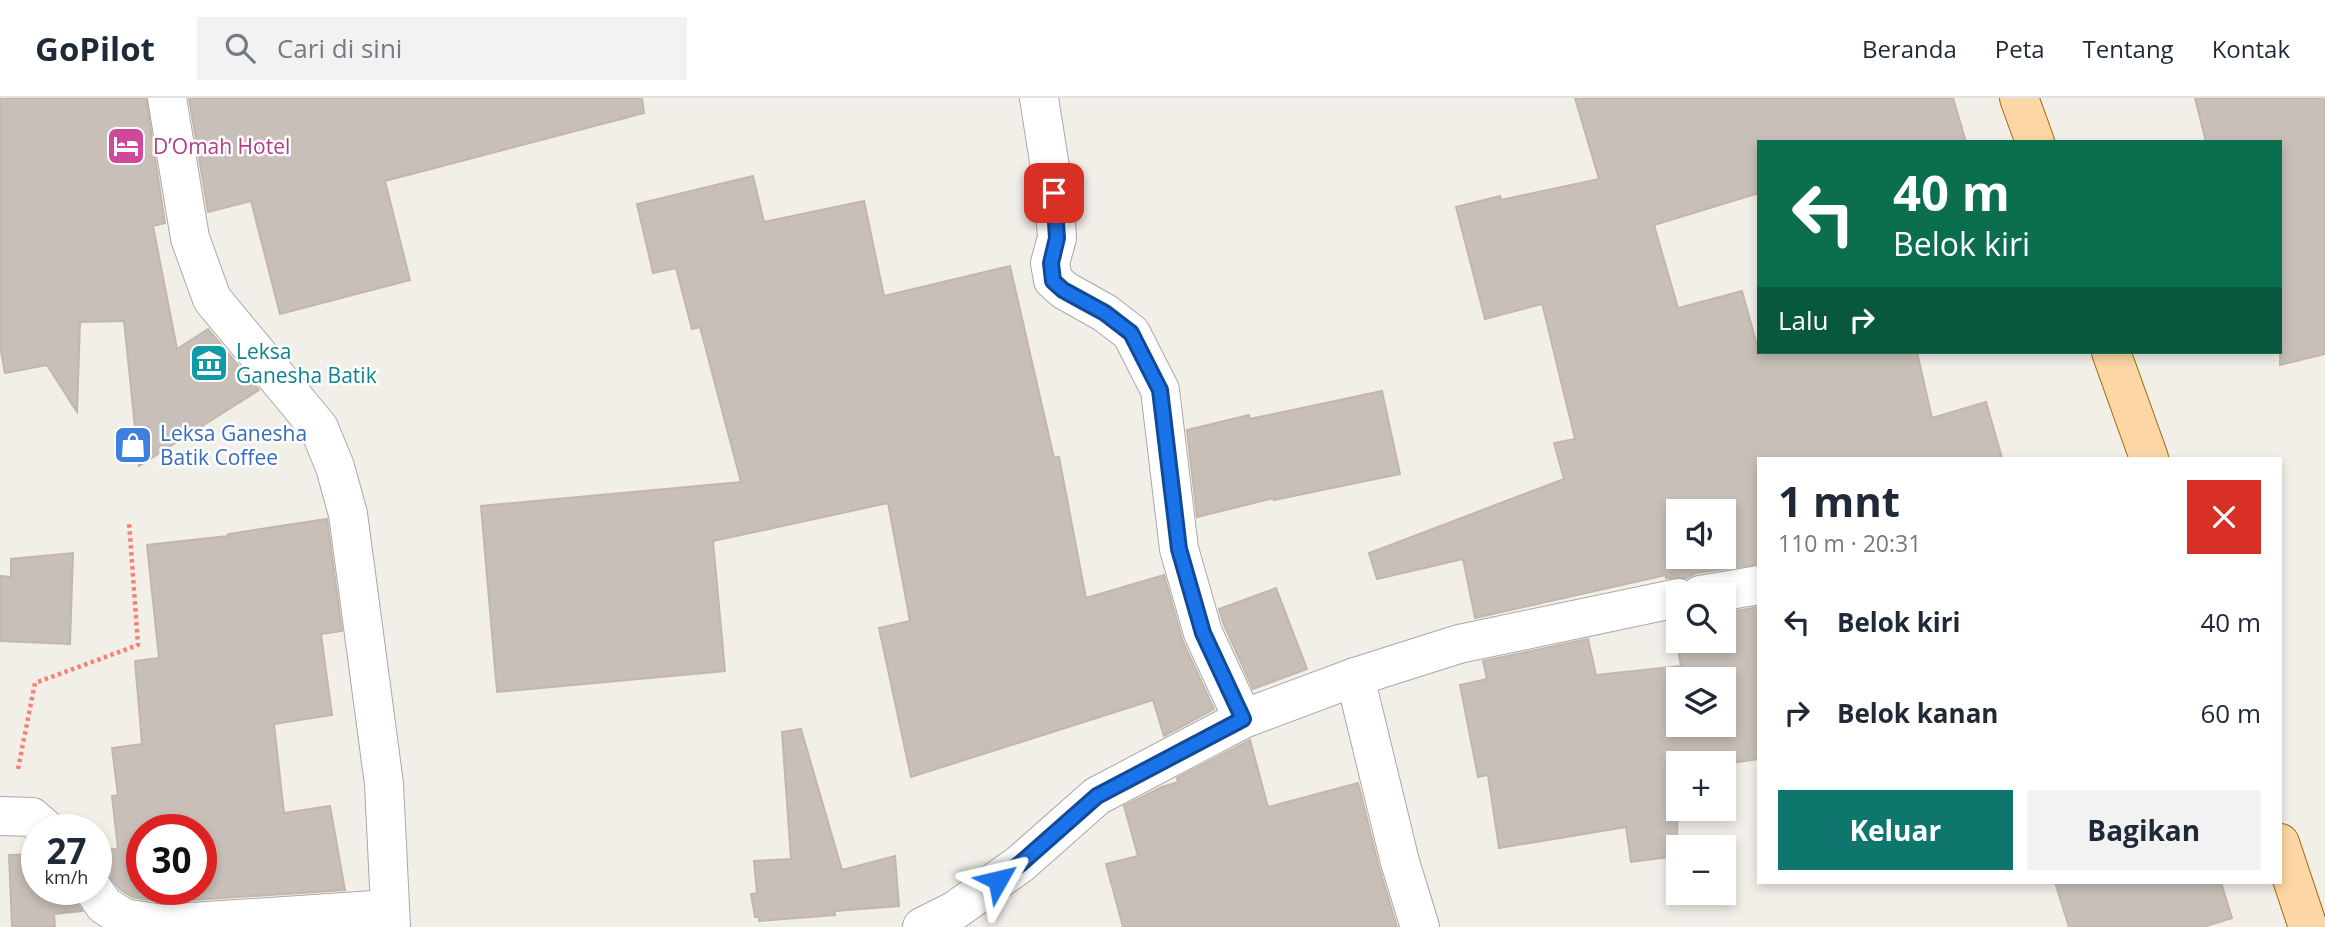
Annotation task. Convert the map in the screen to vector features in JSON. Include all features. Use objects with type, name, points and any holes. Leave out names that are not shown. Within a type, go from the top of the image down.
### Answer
[{"type":"main road","points":[[2019,98],[2034,140]]},
{"type":"main road","points":[[2112,354],[2149,457]]},
{"type":"main road","points":[[2282,849],[2308,927]]},
{"type":"street","points":[[104,905],[124,918],[162,923],[390,918],[384,784],[348,514],[335,467],[319,428],[212,299],[190,238],[167,98]]},
{"type":"street","points":[[1039,98],[1054,193],[1057,238],[1051,263],[1053,281],[1063,290],[1105,313],[1131,333],[1160,390],[1179,549],[1203,633],[1243,719]]},
{"type":"street","points":[[1736,589],[1757,585]]},
{"type":"street","points":[[922,927],[954,911],[1020,864],[1097,796],[1243,719],[1355,677],[1459,644],[1666,601]]},
{"type":"street","points":[[1355,677],[1400,862],[1420,927]]},
{"type":"path","points":[[5,815],[35,683],[138,645],[129,522]]},
{"type":"building","points":[[0,98],[146,98],[165,223],[153,226],[177,349],[208,329],[259,390],[139,466],[124,321],[80,322],[77,412],[47,365],[5,373],[0,346]]},
{"type":"building","points":[[189,98],[642,98],[644,113],[385,181],[410,280],[280,314],[251,201],[208,212]]},
{"type":"building","points":[[1575,98],[1953,98],[1965,140],[1757,140],[1757,194],[1654,225],[1678,308],[1742,291],[1757,345],[1757,354],[1917,354],[1932,418],[1986,402],[2002,457],[1757,457],[1757,564],[1736,567],[1736,499],[1666,499],[1666,569],[1724,569],[1696,573],[1686,578],[1666,578],[1666,575],[1475,618],[1463,559],[1377,579],[1369,553],[1564,479],[1554,443],[1575,439],[1542,304],[1485,319],[1456,207],[1500,196],[1501,200],[1599,179]]},
{"type":"building","points":[[2195,98],[2325,98],[2325,354],[2280,365],[2282,140],[2206,140]]},
{"type":"building","points":[[753,176],[764,222],[864,201],[884,296],[1010,266],[1054,458],[1059,457],[1086,598],[1164,575],[1183,642],[1214,709],[1164,736],[1153,700],[911,777],[879,628],[910,621],[888,503],[713,541],[725,671],[497,692],[481,506],[741,482],[700,327],[692,329],[676,268],[653,273],[637,204]]},
{"type":"building","points":[[1382,391],[1400,474],[1274,498],[1197,517],[1187,430],[1249,415],[1250,419]]},
{"type":"building","points":[[327,519],[342,631],[321,634],[332,715],[274,724],[284,813],[330,806],[345,890],[217,898],[217,814],[126,814],[126,893],[112,880],[112,849],[118,849],[112,796],[118,795],[112,748],[142,744],[135,661],[159,658],[147,545],[228,536]]},
{"type":"building","points":[[73,553],[70,644],[0,641],[0,576],[11,577],[11,559]]},
{"type":"building","points":[[1276,588],[1307,669],[1253,689],[1219,609]]},
{"type":"building","points":[[1757,607],[1757,759],[1736,762],[1736,751],[1666,751],[1666,821],[1677,821],[1677,835],[1666,835],[1666,857],[1631,862],[1626,827],[1499,848],[1488,775],[1478,777],[1460,685],[1487,679],[1483,661],[1588,639],[1596,675],[1666,668],[1666,737],[1736,737],[1736,667],[1672,667],[1681,666],[1679,653],[1736,653],[1736,611]]},
{"type":"building","points":[[801,729],[842,870],[895,856],[899,906],[835,911],[835,915],[759,921],[759,917],[755,917],[751,894],[757,893],[754,861],[791,859],[782,732]]},
{"type":"building","points":[[1250,740],[1268,807],[1358,783],[1397,927],[1123,927],[1106,864],[1138,856],[1124,806],[1178,782],[1177,778]]},
{"type":"building","points":[[9,855],[21,855],[21,905],[78,905],[82,911],[54,914],[55,927],[12,927]]},
{"type":"building","points":[[2056,884],[2222,884],[2232,918],[2203,927],[2069,927]]},
{"type":"place","name":"D’Omah Hotel","points":[[126,146]]},
{"type":"place","name":"Leksa Ganesha Batik","points":[[209,363]]},
{"type":"place","name":"Leksa Ganesha Batik Coffee","points":[[133,445]]},
{"type":"route","points":[[998,880],[1097,796],[1243,719],[1203,633],[1179,549],[1160,390],[1131,333],[1105,313],[1063,290],[1053,281],[1051,263],[1057,238],[1054,193]]}]
